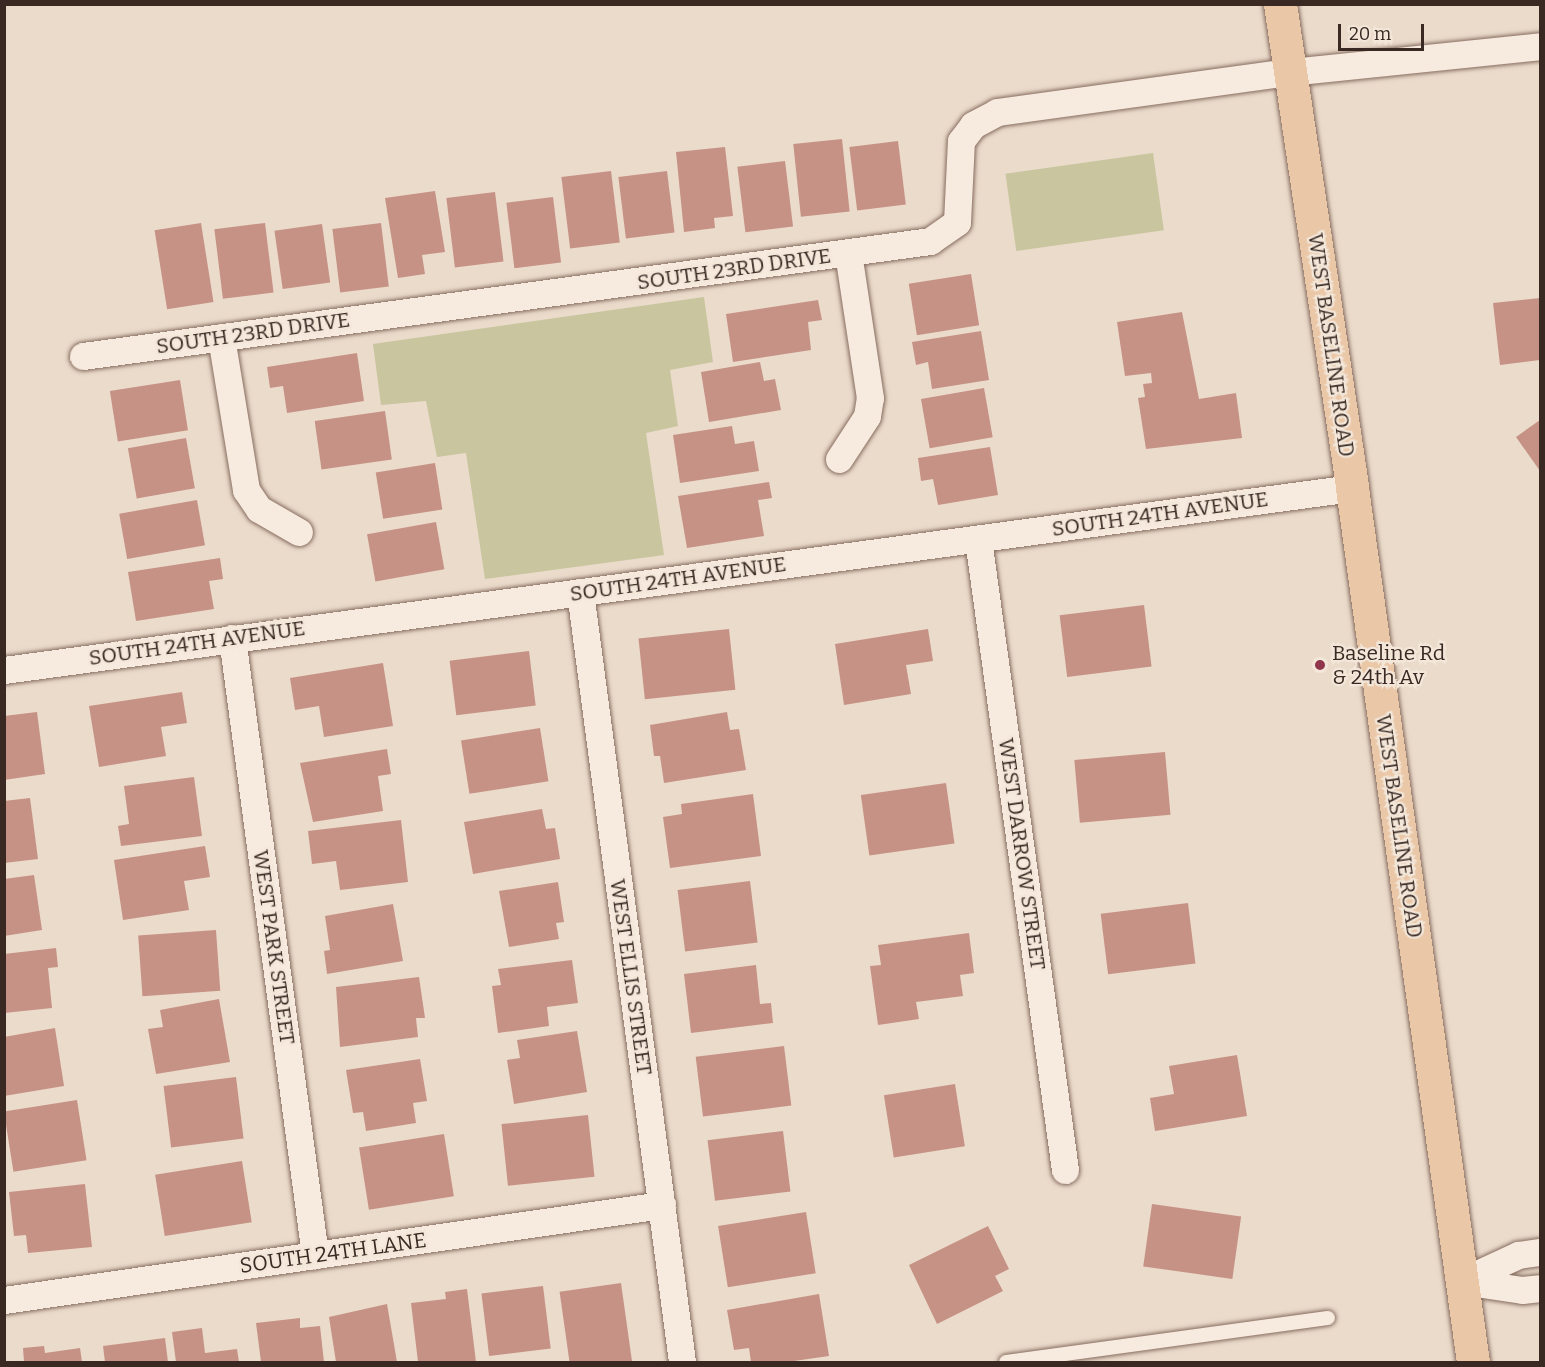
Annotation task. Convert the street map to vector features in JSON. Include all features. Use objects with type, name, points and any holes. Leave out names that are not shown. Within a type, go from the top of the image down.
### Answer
[{"type":"main road","name":"WEST BASELINE ROAD","points":[[1280,4],[1352,488],[1473,1362]]},
{"type":"street","name":"SOUTH 23RD DRIVE","points":[[83,356],[930,242],[954,226],[960,214],[957,164],[961,141],[987,115],[1290,72],[1540,46]]},
{"type":"street","points":[[839,459],[867,416],[870,398],[848,253]]},
{"type":"street","points":[[221,338],[246,490],[259,509],[299,532]]},
{"type":"street","name":"SOUTH 24TH AVENUE","points":[[4,670],[1352,488]]},
{"type":"street","name":"WEST DARROW STREET","points":[[978,539],[1065,1170]]},
{"type":"street","name":"WEST ELLIS STREET","points":[[580,592],[682,1362]]},
{"type":"street","name":"WEST PARK STREET","points":[[232,638],[315,1255]]},
{"type":"street","name":"SOUTH 24TH LANE","points":[[4,1300],[662,1205]]},
{"type":"street","points":[[1461,1281],[1518,1255],[1540,1252]]},
{"type":"street","points":[[1461,1281],[1522,1290],[1540,1288]]},
{"type":"lane","points":[[1006,1362],[1328,1318]]},
{"type":"shaded area","points":[[1153,153],[1164,230],[1016,251],[1005,174]]},
{"type":"shaded area","points":[[704,297],[713,362],[670,370],[678,426],[646,433],[664,555],[485,579],[466,453],[437,457],[426,401],[381,405],[373,344]]},
{"type":"building","points":[[842,139],[850,212],[801,217],[793,144]]},
{"type":"building","points":[[898,141],[906,205],[857,210],[849,147]]},
{"type":"building","points":[[725,147],[733,216],[714,218],[715,228],[684,232],[676,152]]},
{"type":"building","points":[[785,161],[793,227],[745,232],[737,167]]},
{"type":"building","points":[[611,171],[620,242],[570,249],[561,177]]},
{"type":"building","points":[[667,171],[675,233],[626,239],[618,177]]},
{"type":"building","points":[[435,191],[445,252],[422,255],[425,274],[398,278],[385,198]]},
{"type":"building","points":[[495,192],[504,261],[455,267],[446,198]]},
{"type":"building","points":[[553,197],[561,263],[514,268],[506,203]]},
{"type":"building","points":[[201,223],[214,302],[167,309],[155,230]]},
{"type":"building","points":[[265,223],[274,292],[223,299],[214,229]]},
{"type":"building","points":[[381,223],[389,287],[340,292],[332,229]]},
{"type":"building","points":[[322,224],[330,282],[283,289],[274,231]]},
{"type":"building","points":[[971,274],[979,325],[917,335],[909,284]]},
{"type":"building","points":[[1540,298],[1540,360],[1500,365],[1493,303]]},
{"type":"building","points":[[818,300],[822,320],[808,322],[811,350],[733,362],[726,314]]},
{"type":"building","points":[[1182,312],[1199,399],[1236,393],[1242,438],[1146,449],[1138,398],[1145,397],[1143,384],[1152,383],[1151,373],[1125,376],[1117,322]]},
{"type":"building","points":[[981,331],[989,380],[932,389],[928,362],[916,365],[912,342]]},
{"type":"building","points":[[357,353],[364,401],[287,413],[283,386],[270,388],[267,367]]},
{"type":"building","points":[[760,362],[764,381],[775,379],[781,410],[709,422],[701,372]]},
{"type":"building","points":[[180,380],[188,430],[118,441],[110,391]]},
{"type":"building","points":[[984,388],[993,437],[930,448],[921,399]]},
{"type":"building","points":[[385,411],[392,460],[322,469],[315,421]]},
{"type":"building","points":[[1540,420],[1540,471],[1516,437]]},
{"type":"building","points":[[732,426],[735,444],[754,441],[759,471],[680,483],[673,435]]},
{"type":"building","points":[[186,438],[195,488],[137,498],[128,448]]},
{"type":"building","points":[[990,447],[998,495],[938,505],[933,479],[921,481],[918,458]]},
{"type":"building","points":[[435,463],[442,509],[383,519],[376,472]]},
{"type":"building","points":[[769,482],[772,498],[758,500],[764,536],[687,548],[678,496]]},
{"type":"building","points":[[197,500],[205,545],[127,559],[119,514]]},
{"type":"building","points":[[436,522],[444,569],[375,581],[367,534]]},
{"type":"building","points":[[220,558],[223,579],[209,581],[214,609],[136,621],[128,572]]},
{"type":"building","points":[[1144,605],[1152,667],[1067,677],[1060,615]]},
{"type":"building","points":[[729,629],[735,690],[645,699],[638,639]]},
{"type":"building","points":[[928,629],[933,661],[906,665],[911,694],[844,705],[835,644]]},
{"type":"building","points":[[529,651],[536,706],[456,715],[450,661]]},
{"type":"building","points":[[383,663],[393,726],[324,737],[319,706],[295,710],[290,678]]},
{"type":"building","points":[[182,692],[187,723],[161,727],[166,756],[99,767],[89,706]]},
{"type":"building","points":[[37,712],[45,774],[4,780],[4,716]]},
{"type":"building","points":[[727,712],[730,730],[739,729],[746,770],[664,783],[660,756],[654,756],[650,725]]},
{"type":"building","points":[[540,728],[548,781],[469,794],[461,741]]},
{"type":"building","points":[[387,749],[391,774],[378,776],[383,811],[313,822],[300,763]]},
{"type":"building","points":[[1165,752],[1170,815],[1080,823],[1074,760]]},
{"type":"building","points":[[194,777],[202,836],[121,846],[118,826],[129,824],[124,786]]},
{"type":"building","points":[[946,783],[954,843],[869,855],[861,795]]},
{"type":"building","points":[[753,794],[761,856],[670,868],[663,817],[682,814],[681,804]]},
{"type":"building","points":[[30,798],[38,859],[4,863],[4,801]]},
{"type":"building","points":[[542,809],[546,829],[555,828],[560,859],[473,874],[464,822]]},
{"type":"building","points":[[401,820],[408,882],[340,890],[336,861],[312,864],[308,831]]},
{"type":"building","points":[[205,846],[210,877],[184,881],[189,910],[123,920],[114,860]]},
{"type":"building","points":[[34,875],[42,930],[4,936],[4,879]]},
{"type":"building","points":[[750,881],[758,943],[685,951],[678,890]]},
{"type":"building","points":[[558,882],[564,922],[556,923],[559,939],[509,947],[499,891]]},
{"type":"building","points":[[1188,903],[1195,964],[1108,974],[1101,914]]},
{"type":"building","points":[[393,904],[403,961],[327,974],[324,951],[330,950],[325,916]]},
{"type":"building","points":[[216,930],[220,991],[142,996],[138,935]]},
{"type":"building","points":[[969,933],[974,973],[960,975],[963,996],[916,1002],[919,1019],[878,1025],[870,966],[881,965],[878,945]]},
{"type":"building","points":[[56,948],[58,967],[48,968],[52,1008],[4,1013],[4,954]]},
{"type":"building","points":[[572,960],[578,1003],[547,1007],[549,1026],[498,1033],[492,986],[501,985],[498,969]]},
{"type":"building","points":[[756,965],[760,1004],[771,1003],[773,1023],[691,1033],[684,974]]},
{"type":"building","points":[[419,977],[425,1018],[416,1018],[418,1037],[340,1047],[336,987]]},
{"type":"building","points":[[219,999],[230,1062],[156,1074],[148,1029],[163,1027],[160,1010]]},
{"type":"building","points":[[55,1028],[64,1086],[4,1096],[4,1037]]},
{"type":"building","points":[[577,1031],[587,1092],[514,1104],[507,1060],[520,1058],[517,1040]]},
{"type":"building","points":[[784,1046],[791,1106],[703,1116],[696,1057]]},
{"type":"building","points":[[1237,1055],[1247,1116],[1155,1131],[1150,1098],[1174,1094],[1169,1066]]},
{"type":"building","points":[[420,1059],[427,1101],[413,1103],[416,1123],[366,1131],[363,1112],[353,1113],[346,1070]]},
{"type":"building","points":[[236,1077],[244,1139],[171,1147],[164,1086]]},
{"type":"building","points":[[955,1084],[965,1146],[894,1157],[884,1095]]},
{"type":"building","points":[[77,1100],[87,1160],[13,1172],[4,1112]]},
{"type":"building","points":[[588,1115],[594,1177],[508,1186],[501,1124]]},
{"type":"building","points":[[783,1131],[790,1192],[715,1201],[708,1140]]},
{"type":"building","points":[[444,1134],[454,1196],[369,1210],[359,1147]]},
{"type":"building","points":[[242,1161],[252,1222],[165,1236],[155,1175]]},
{"type":"building","points":[[85,1184],[92,1247],[28,1253],[26,1235],[14,1236],[9,1192]]},
{"type":"building","points":[[1152,1204],[1241,1217],[1232,1279],[1143,1266]]},
{"type":"building","points":[[806,1212],[816,1273],[728,1287],[718,1226]]},
{"type":"building","points":[[988,1226],[1009,1269],[995,1276],[1003,1291],[937,1324],[909,1265]]},
{"type":"building","points":[[621,1283],[632,1362],[569,1362],[560,1292]]},
{"type":"building","points":[[543,1286],[551,1349],[489,1356],[481,1294]]},
{"type":"building","points":[[467,1289],[476,1362],[418,1362],[411,1303],[446,1299],[445,1292]]},
{"type":"building","points":[[819,1294],[829,1356],[787,1362],[751,1362],[749,1348],[734,1350],[727,1310]]},
{"type":"building","points":[[387,1304],[397,1362],[336,1362],[329,1317]]},
{"type":"building","points":[[300,1318],[300,1328],[320,1326],[324,1362],[261,1362],[256,1323]]},
{"type":"building","points":[[202,1328],[205,1353],[237,1349],[239,1362],[176,1362],[172,1332]]},
{"type":"building","points":[[165,1338],[168,1362],[105,1362],[103,1346]]},
{"type":"building","points":[[44,1346],[45,1353],[80,1348],[82,1362],[24,1362],[23,1348]]},
{"type":"place","name":"Baseline Rd & 24th Av","points":[[1320,665]]}]
